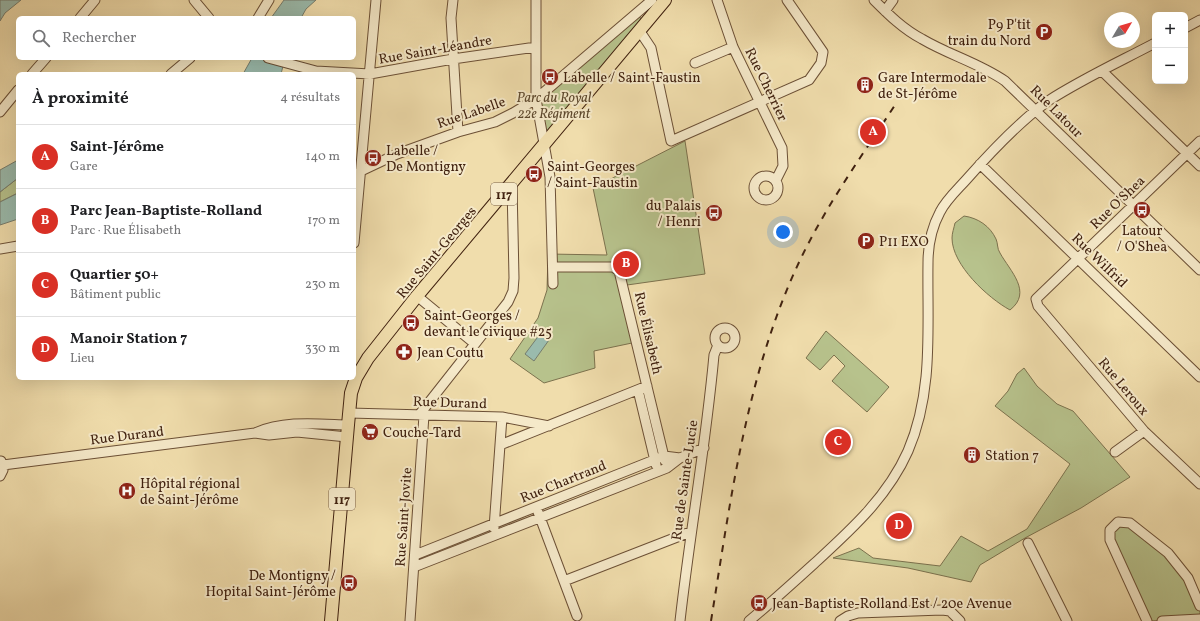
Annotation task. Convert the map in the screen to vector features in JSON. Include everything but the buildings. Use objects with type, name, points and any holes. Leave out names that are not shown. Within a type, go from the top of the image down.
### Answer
[{"type":"main road","name":"Rue Saint-Georges","points":[[356,375],[417,296],[512,185],[544,144],[639,30],[650,7],[663,0]]},
{"type":"main road","name":"117","points":[[332,621],[348,419],[354,380]]},
{"type":"street","points":[[82,16],[95,0]]},
{"type":"street","points":[[194,0],[207,16]]},
{"type":"street","points":[[259,16],[269,0]]},
{"type":"street","points":[[356,195],[357,173],[370,74],[376,0]]},
{"type":"street","points":[[453,0],[451,18],[458,132]]},
{"type":"street","points":[[536,0],[536,99],[550,177],[553,284]]},
{"type":"street","points":[[638,0],[650,7]]},
{"type":"street","name":"Rue Cherrier","points":[[717,0],[734,47],[782,148],[783,166],[776,180]]},
{"type":"street","points":[[639,30],[651,48],[671,141],[760,103],[809,80],[821,63],[823,52],[787,0]]},
{"type":"street","name":"Rue Latour","points":[[874,0],[911,33],[988,70],[1005,81],[1200,270]]},
{"type":"street","points":[[885,11],[893,0]]},
{"type":"street","name":"Rue Labelle","points":[[357,173],[397,154],[458,132],[494,122],[513,113],[536,99],[650,7]]},
{"type":"street","points":[[1188,26],[1200,20]]},
{"type":"street","points":[[750,620],[853,528],[877,502],[893,481],[908,450],[925,388],[928,352],[928,262],[932,229],[948,199],[980,164],[1036,111],[1057,96],[1152,45]]},
{"type":"street","name":"Rue Saint-Léandre","points":[[356,73],[370,74],[453,59],[536,47]]},
{"type":"street","points":[[695,63],[734,47]]},
{"type":"street","points":[[34,72],[44,60]]},
{"type":"street","points":[[173,72],[188,60]]},
{"type":"street","name":"Rue Saint-Léandre","points":[[274,60],[316,71],[334,72]]},
{"type":"street","points":[[1102,71],[1200,166]]},
{"type":"street","points":[[0,112],[16,92]]},
{"type":"street","name":"Rue O'Shea","points":[[1036,299],[1200,141]]},
{"type":"street","name":"Rue Wilfrid","points":[[980,164],[1200,377]]},
{"type":"street","points":[[422,415],[474,343],[508,302],[513,291],[512,185]]},
{"type":"street","points":[[0,249],[16,246]]},
{"type":"street","name":"Rue Élisabeth","points":[[553,267],[617,268],[619,271],[667,468]]},
{"type":"street","points":[[417,296],[474,343]]},
{"type":"street","name":"Rue Leroux","points":[[1036,299],[1038,306],[1144,431],[1200,484]]},
{"type":"street","name":"Rue de Sainte-Lucie","points":[[680,621],[690,532],[704,448],[714,355],[718,344]]},
{"type":"street","points":[[500,445],[647,386]]},
{"type":"street","name":"Rue Élisabeth","points":[[638,390],[657,472]]},
{"type":"street","name":"Rue Durand","points":[[255,433],[268,427],[348,419],[422,415],[502,417],[548,426]]},
{"type":"street","name":"Rue Saint-Jovite","points":[[410,621],[422,415]]},
{"type":"street","points":[[496,535],[494,524],[502,417]]},
{"type":"street","points":[[1115,452],[1144,431]]},
{"type":"street","name":"Rue Durand","points":[[0,476],[3,470],[2,462],[255,433],[269,435],[298,432],[347,437]]},
{"type":"street","name":"Rue Chartrand","points":[[414,567],[667,468],[680,458],[704,448]]},
{"type":"street","name":"Rue Chartrand","points":[[415,555],[664,456],[680,458]]},
{"type":"street","points":[[536,507],[577,616]]},
{"type":"street","points":[[1147,621],[1110,540],[1110,530],[1118,522],[1130,523],[1168,553],[1188,578],[1200,606]]},
{"type":"street","points":[[564,581],[690,532]]},
{"type":"street","points":[[458,538],[463,547]]},
{"type":"street","points":[[1028,543],[1067,621]]},
{"type":"street","points":[[762,610],[764,621]]},
{"type":"street","points":[[840,621],[848,616],[858,613],[942,610],[950,611],[960,621]]},
{"type":"street","points":[[1162,621],[1200,619]]},
{"type":"green space","name":"Parc du Royal 22e Régiment","points":[[637,17],[641,18],[641,22],[544,144],[536,99]]},
{"type":"green space","points":[[685,141],[705,274],[620,286],[632,343],[594,351],[595,368],[544,383],[510,359],[538,318],[547,290],[548,254],[607,255],[593,188]]},
{"type":"green space","points":[[16,180],[16,194],[0,202],[0,192]]},
{"type":"green space","points":[[964,216],[983,223],[990,230],[996,239],[999,251],[1014,274],[1020,289],[1020,296],[1017,303],[1010,310],[1001,305],[982,289],[973,280],[958,259],[954,248],[952,234],[955,223]]},
{"type":"green space","points":[[826,331],[889,387],[867,412],[832,381],[845,366],[834,355],[820,370],[806,358]]},
{"type":"green space","points":[[1024,368],[1037,386],[1057,404],[1073,411],[1130,477],[1081,508],[1025,538],[980,565],[971,582],[908,568],[833,558],[859,548],[873,558],[940,566],[961,536],[988,551],[1027,529],[1070,464],[995,406],[1008,391],[1017,374]]},
{"type":"green space","points":[[1130,523],[1168,553],[1200,606],[1200,619],[1147,621],[1110,530]]},
{"type":"shaded area","points":[[0,0],[21,0],[5,13],[0,21]]},
{"type":"shaded area","points":[[284,0],[316,0],[306,9],[302,16],[272,16]]},
{"type":"shaded area","points":[[251,60],[284,60],[282,72],[244,72]]},
{"type":"shaded area","points":[[16,161],[16,180],[0,192],[0,170]]},
{"type":"shaded area","points":[[16,194],[16,220],[0,225],[0,202]]},
{"type":"shaded area","points":[[540,334],[549,340],[534,361],[525,354]]},
{"type":"railway","points":[[711,621],[743,435],[767,343],[783,299],[812,236],[846,179],[895,105]]},
{"type":"place","name":"P9 P'tit train du Nord","points":[[1044,32]]},
{"type":"place","name":"Labelle / Saint-Faustin","points":[[550,77]]},
{"type":"place","name":"Gare Intermodale de St-Jérôme","points":[[865,85]]},
{"type":"place","name":"Saint-Jérôme","points":[[873,132]]},
{"type":"place","name":"Labelle / De Montigny","points":[[373,158]]},
{"type":"place","name":"Saint-Georges / Saint-Faustin","points":[[534,174]]},
{"type":"place","name":"Latour / O'Shea","points":[[1142,210]]},
{"type":"place","name":"du Palais / Henri","points":[[714,213]]},
{"type":"place","name":"P11 EXO","points":[[866,241]]},
{"type":"place","name":"Parc Jean-Baptiste-Rolland","points":[[626,264]]},
{"type":"place","name":"Saint-Georges / devant le civique #25","points":[[411,323]]},
{"type":"place","name":"Jean Coutu","points":[[404,352]]},
{"type":"place","name":"Couche-Tard","points":[[370,432]]},
{"type":"place","name":"Quartier 50+","points":[[838,442]]},
{"type":"place","name":"Station 7","points":[[972,455]]},
{"type":"place","name":"Hôpital régional de Saint-Jérôme","points":[[127,491]]},
{"type":"place","name":"Manoir Station 7","points":[[899,526]]},
{"type":"place","name":"De Montigny / Hopital Saint-Jérôme","points":[[349,583]]},
{"type":"place","name":"Jean-Baptiste-Rolland Est / 20e Avenue","points":[[759,603]]}]
